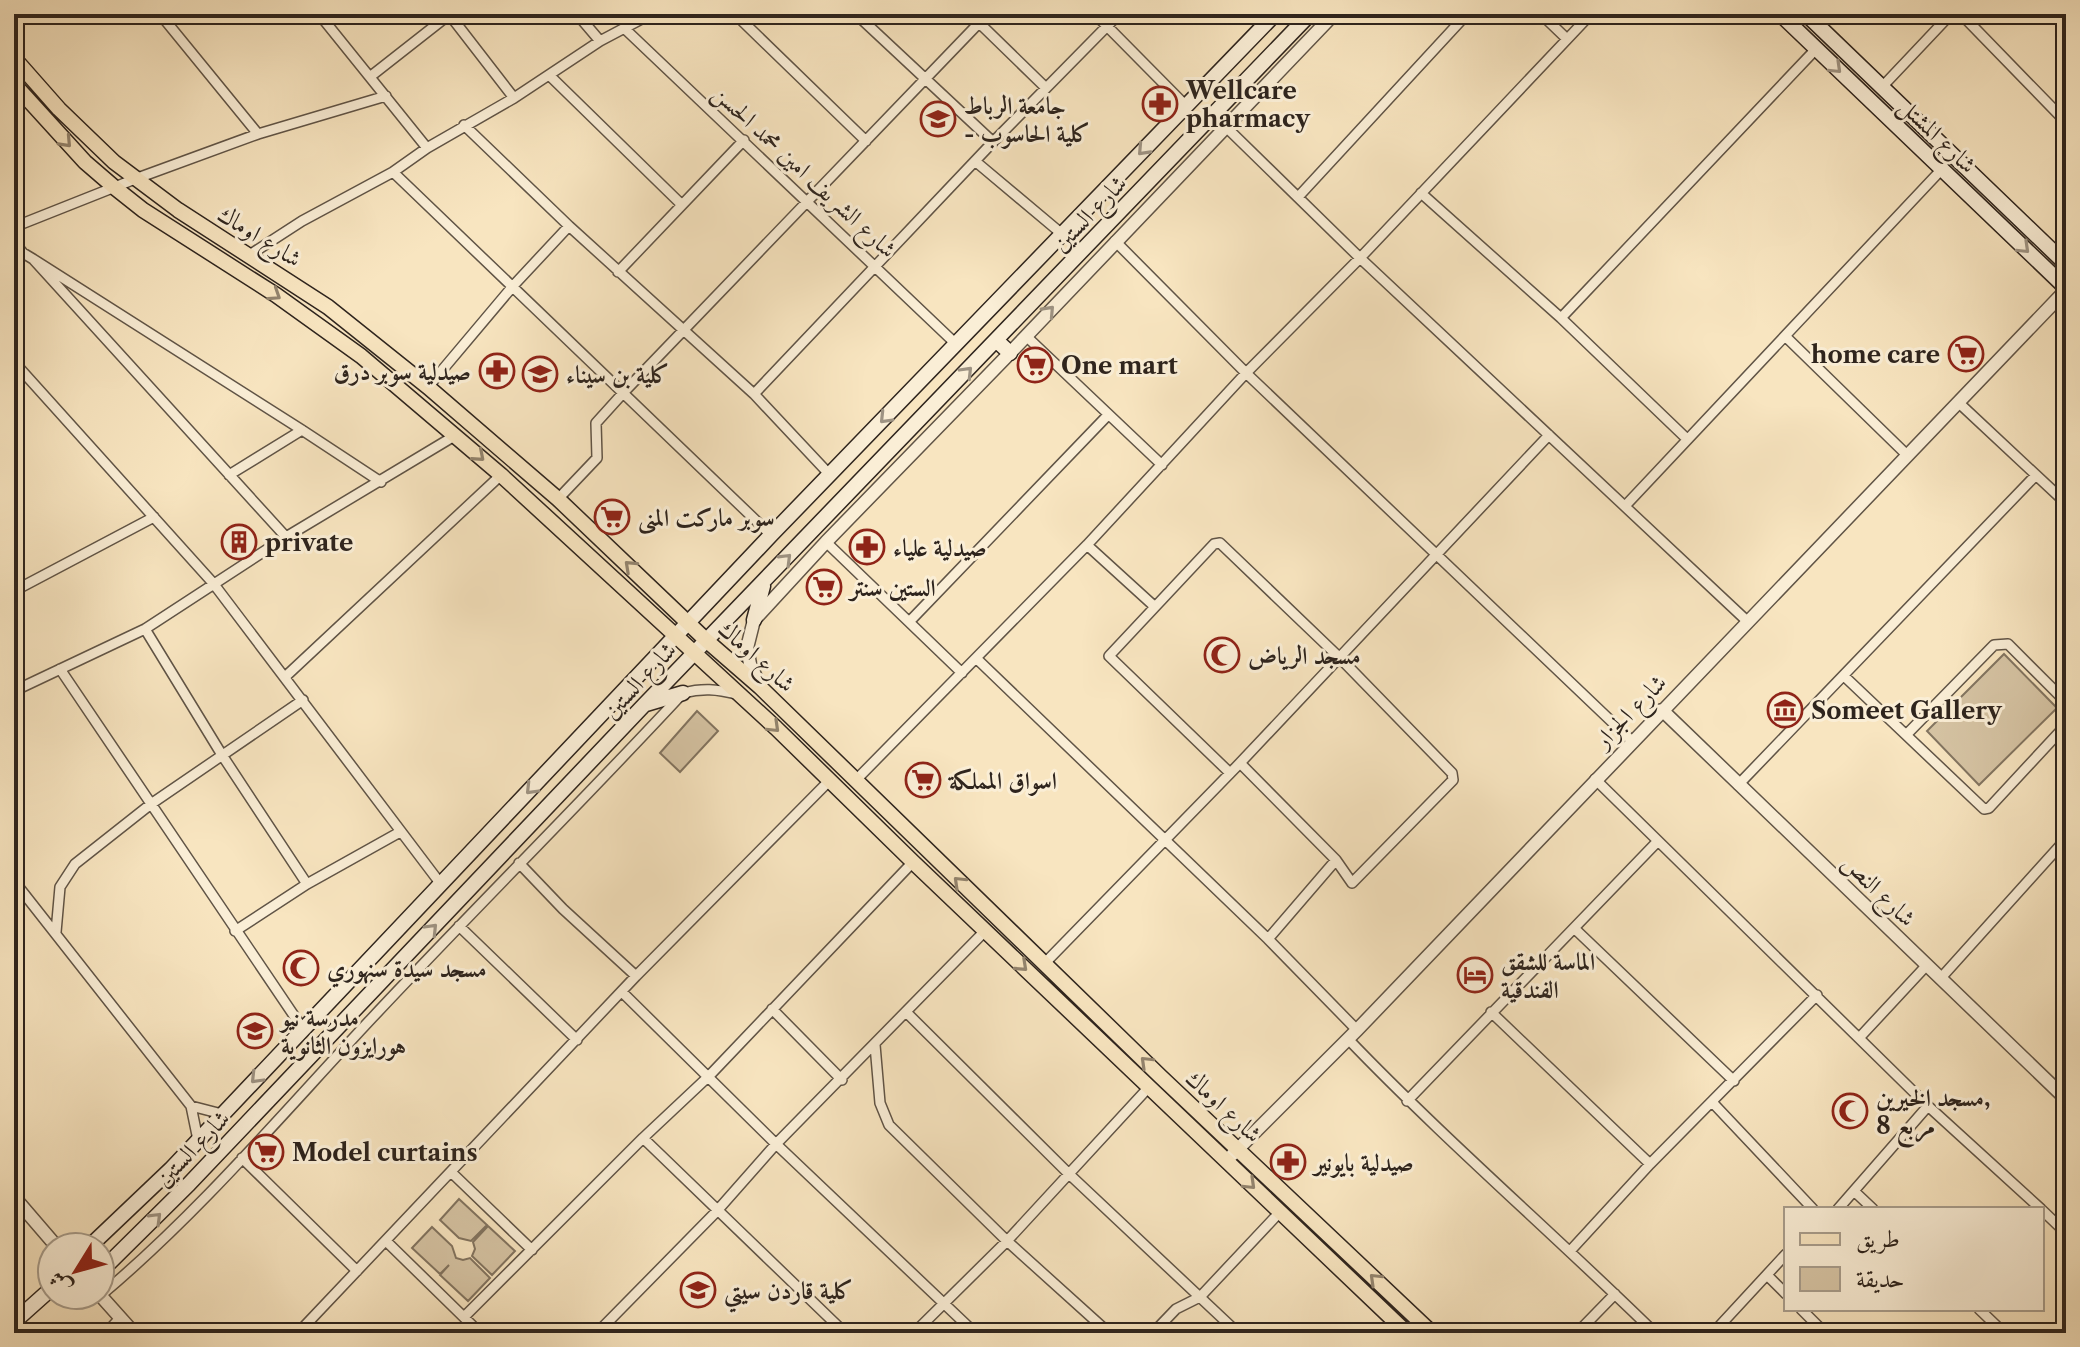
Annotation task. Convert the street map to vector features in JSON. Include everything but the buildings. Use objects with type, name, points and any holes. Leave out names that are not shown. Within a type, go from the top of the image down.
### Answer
[{"type":"main road","name":"شارع الستين","points":[[105,1231],[198,1140],[771,535],[1275,14]]},
{"type":"main road","name":"شارع الستين","points":[[116,1256],[1310,14]]},
{"type":"main road","name":"شارع المشتل","points":[[1780,14],[2066,289]]},
{"type":"main road","name":"شارع المشتل","points":[[1806,14],[2066,264]]},
{"type":"main road","name":"شارع اوماك","points":[[14,58],[89,141],[135,179],[328,307],[428,387],[558,499],[707,641],[760,687],[1044,964],[1432,1333]]},
{"type":"main road","name":"شارع اوماك","points":[[14,84],[85,162],[114,187],[174,231],[361,356],[501,475],[740,695],[1407,1333]]},
{"type":"main road","points":[[1113,182],[1132,200]]},
{"type":"main road","points":[[1093,203],[1112,221]]},
{"type":"main road","points":[[997,341],[1010,353]]},
{"type":"main road","points":[[754,620],[765,581]]},
{"type":"main road","points":[[645,610],[660,594]]},
{"type":"main road","points":[[645,704],[683,693]]},
{"type":"main road","points":[[562,757],[582,772]]},
{"type":"main road","points":[[14,1322],[36,1304]]},
{"type":"street","points":[[160,14],[258,134]]},
{"type":"street","points":[[319,14],[427,148]]},
{"type":"street","points":[[371,76],[449,14],[514,98]]},
{"type":"street","points":[[577,14],[600,41]]},
{"type":"street","points":[[251,254],[302,221],[393,172],[600,41],[651,14]]},
{"type":"street","points":[[735,14],[866,141]]},
{"type":"street","points":[[856,14],[993,142]]},
{"type":"street","points":[[970,14],[1046,88]]},
{"type":"street","points":[[1095,14],[1185,105]]},
{"type":"street","points":[[754,394],[1119,14]]},
{"type":"street","points":[[760,687],[747,648],[754,620],[1334,14]]},
{"type":"street","points":[[1299,196],[1467,14]]},
{"type":"street","points":[[1541,14],[1567,39]]},
{"type":"street","points":[[855,781],[1087,545],[1246,373],[1360,258],[1591,14]]},
{"type":"street","points":[[1882,87],[1951,14]]},
{"type":"street","points":[[1961,14],[2066,122]]},
{"type":"street","points":[[558,499],[597,458],[596,423],[683,328],[979,23]]},
{"type":"street","name":"شارع الشريف امين محمد الحسن","points":[[624,28],[956,344]]},
{"type":"street","points":[[1561,318],[1816,49]]},
{"type":"street","points":[[549,75],[681,204]]},
{"type":"street","points":[[16,223],[258,134],[386,96]]},
{"type":"street","points":[[464,125],[618,272],[754,394],[830,475]]},
{"type":"street","points":[[1225,126],[1360,258],[1747,621]]},
{"type":"street","points":[[618,272],[744,140]]},
{"type":"street","points":[[975,161],[1062,234]]},
{"type":"street","points":[[1625,506],[1942,169]]},
{"type":"street","points":[[393,172],[771,535]]},
{"type":"street","points":[[1421,193],[1561,318],[1687,439]]},
{"type":"street","points":[[428,387],[513,286],[569,226]]},
{"type":"street","points":[[1115,241],[1246,373],[1632,741]]},
{"type":"street","points":[[14,242],[23,253],[381,482]]},
{"type":"street","points":[[33,259],[286,537]]},
{"type":"street","name":"شارع الجزار","points":[[1226,1161],[1352,1034],[2066,289]]},
{"type":"street","points":[[1026,336],[1162,465]]},
{"type":"street","points":[[1785,336],[1907,455]]},
{"type":"street","points":[[14,362],[18,373],[213,583],[440,883]]},
{"type":"street","points":[[1959,403],[2066,503]]},
{"type":"street","points":[[910,621],[1108,415]]},
{"type":"street","points":[[229,475],[302,430]]},
{"type":"street","points":[[14,691],[145,629],[286,537],[456,435]]},
{"type":"street","points":[[1044,964],[1240,763],[1549,435]]},
{"type":"street","points":[[285,677],[501,475]]},
{"type":"street","points":[[1738,785],[2036,475]]},
{"type":"street","points":[[14,591],[154,517]]},
{"type":"street","points":[[826,542],[962,673]]},
{"type":"street","points":[[1230,773],[1109,656],[1214,544],[1220,543],[1340,658],[1452,773],[1453,780],[1352,883],[1336,860],[1240,763]]},
{"type":"street","points":[[1087,545],[1154,606]]},
{"type":"street","points":[[145,629],[222,755],[307,884]]},
{"type":"street","points":[[1907,734],[1994,645],[2001,643],[2008,644],[2066,702]]},
{"type":"street","points":[[977,659],[1268,939],[1407,1101],[1571,1250],[1655,1333]]},
{"type":"street","points":[[60,669],[303,1029]]},
{"type":"street","points":[[1844,676],[1984,809],[1989,808],[2066,725]]},
{"type":"street","points":[[116,1282],[242,1158],[683,693],[717,689],[740,695]]},
{"type":"street","points":[[56,932],[60,887],[75,864],[151,804],[303,700]]},
{"type":"street","name":"شارع النص","points":[[1662,710],[2066,1099]]},
{"type":"street","points":[[1595,779],[1928,1106],[2039,1207]]},
{"type":"street","points":[[303,1332],[636,976],[829,781]]},
{"type":"street","points":[[235,931],[307,884],[400,832]]},
{"type":"street","points":[[1940,979],[2066,839]]},
{"type":"street","points":[[1407,1101],[1658,841]]},
{"type":"street","points":[[1268,939],[1336,860]]},
{"type":"street","points":[[464,1317],[709,1076],[913,862]]},
{"type":"street","points":[[519,863],[563,909],[636,976]]},
{"type":"street","points":[[14,881],[191,1106],[198,1140]]},
{"type":"street","points":[[459,926],[577,1040]]},
{"type":"street","points":[[1575,929],[1734,1081]]},
{"type":"street","points":[[597,1333],[716,1212],[776,1144],[985,931]]},
{"type":"street","points":[[1860,1037],[1926,966]]},
{"type":"street","points":[[622,992],[975,1333]]},
{"type":"street","points":[[1571,1250],[1650,1164],[1817,995]]},
{"type":"street","points":[[772,1009],[842,1080]]},
{"type":"street","points":[[906,1012],[1069,1174],[1238,1333]]},
{"type":"street","points":[[1491,1012],[1650,1164]]},
{"type":"street","points":[[875,1045],[880,1103],[889,1125],[1007,1241],[1109,1333]]},
{"type":"street","points":[[914,1333],[1007,1241],[1149,1087]]},
{"type":"street","points":[[1712,1102],[1811,1207]]},
{"type":"street","points":[[191,1106],[222,1114]]},
{"type":"street","points":[[1840,1207],[1928,1106]]},
{"type":"street","points":[[643,1138],[716,1212],[845,1333]]},
{"type":"street","points":[[242,1158],[357,1271]]},
{"type":"street","points":[[451,1172],[532,1250]]},
{"type":"street","points":[[1854,1191],[1871,1207]]},
{"type":"street","points":[[14,1197],[43,1231]]},
{"type":"street","points":[[2044,1212],[2066,1233]]},
{"type":"street","points":[[1153,1333],[1176,1309],[1200,1297],[1279,1213]]},
{"type":"street","points":[[386,1241],[480,1333]]},
{"type":"street","points":[[1713,1333],[1784,1256]]},
{"type":"street","points":[[1767,1275],[1784,1292]]},
{"type":"street","points":[[1577,1333],[1615,1294]]},
{"type":"street","points":[[114,1311],[134,1333]]},
{"type":"street","points":[[1803,1311],[1825,1333]]},
{"type":"street","points":[[1981,1311],[2004,1333]]},
{"type":"street","points":[[106,1333],[120,1318]]},
{"type":"green space","points":[[2004,654],[2057,708],[1979,785],[1927,731]]},
{"type":"green space","points":[[697,711],[718,731],[680,772],[660,753]]},
{"type":"green space","points":[[459,1199],[487,1225],[471,1241],[459,1238],[440,1220]]},
{"type":"green space","points":[[488,1226],[515,1251],[492,1275],[472,1256],[475,1249],[473,1242]]},
{"type":"green space","points":[[432,1227],[452,1246],[456,1258],[470,1258],[490,1278],[468,1301],[440,1275],[449,1265],[440,1274],[412,1248]]},
{"type":"place","name":"Wellcare pharmacy","points":[[1160,104]]},
{"type":"place","name":"جامعة الرباط - كلية الحاسوب","points":[[938,119]]},
{"type":"place","name":"home care","points":[[1966,354]]},
{"type":"place","name":"One mart","points":[[1035,365]]},
{"type":"place","name":"صيدلية سوبر درق","points":[[497,371]]},
{"type":"place","name":"كلية بن سيناء","points":[[540,374]]},
{"type":"place","name":"سوبر ماركت المنى","points":[[612,517]]},
{"type":"place","name":"private","points":[[239,542]]},
{"type":"place","name":"صيدلية علياء","points":[[867,547]]},
{"type":"place","name":"الستين سنتر","points":[[824,587]]},
{"type":"place","name":"مسجد الرياض","points":[[1222,655]]},
{"type":"place","name":"Someet Gallery","points":[[1785,710]]},
{"type":"place","name":"اسواق المملكة","points":[[923,780]]},
{"type":"place","name":"مسجد سيدة سنهوري","points":[[301,968]]},
{"type":"place","name":"الماسة للشقق الفندقية","points":[[1475,975]]},
{"type":"place","name":"مدرسة نيو هورايزون الثانوية","points":[[255,1031]]},
{"type":"place","name":"مسجد الخيرين, مربع 8","points":[[1850,1111]]},
{"type":"place","name":"Model curtains","points":[[266,1152]]},
{"type":"place","name":"صيدلية بايونير","points":[[1288,1162]]},
{"type":"place","name":"كلية قاردن سيتي","points":[[698,1290]]}]
